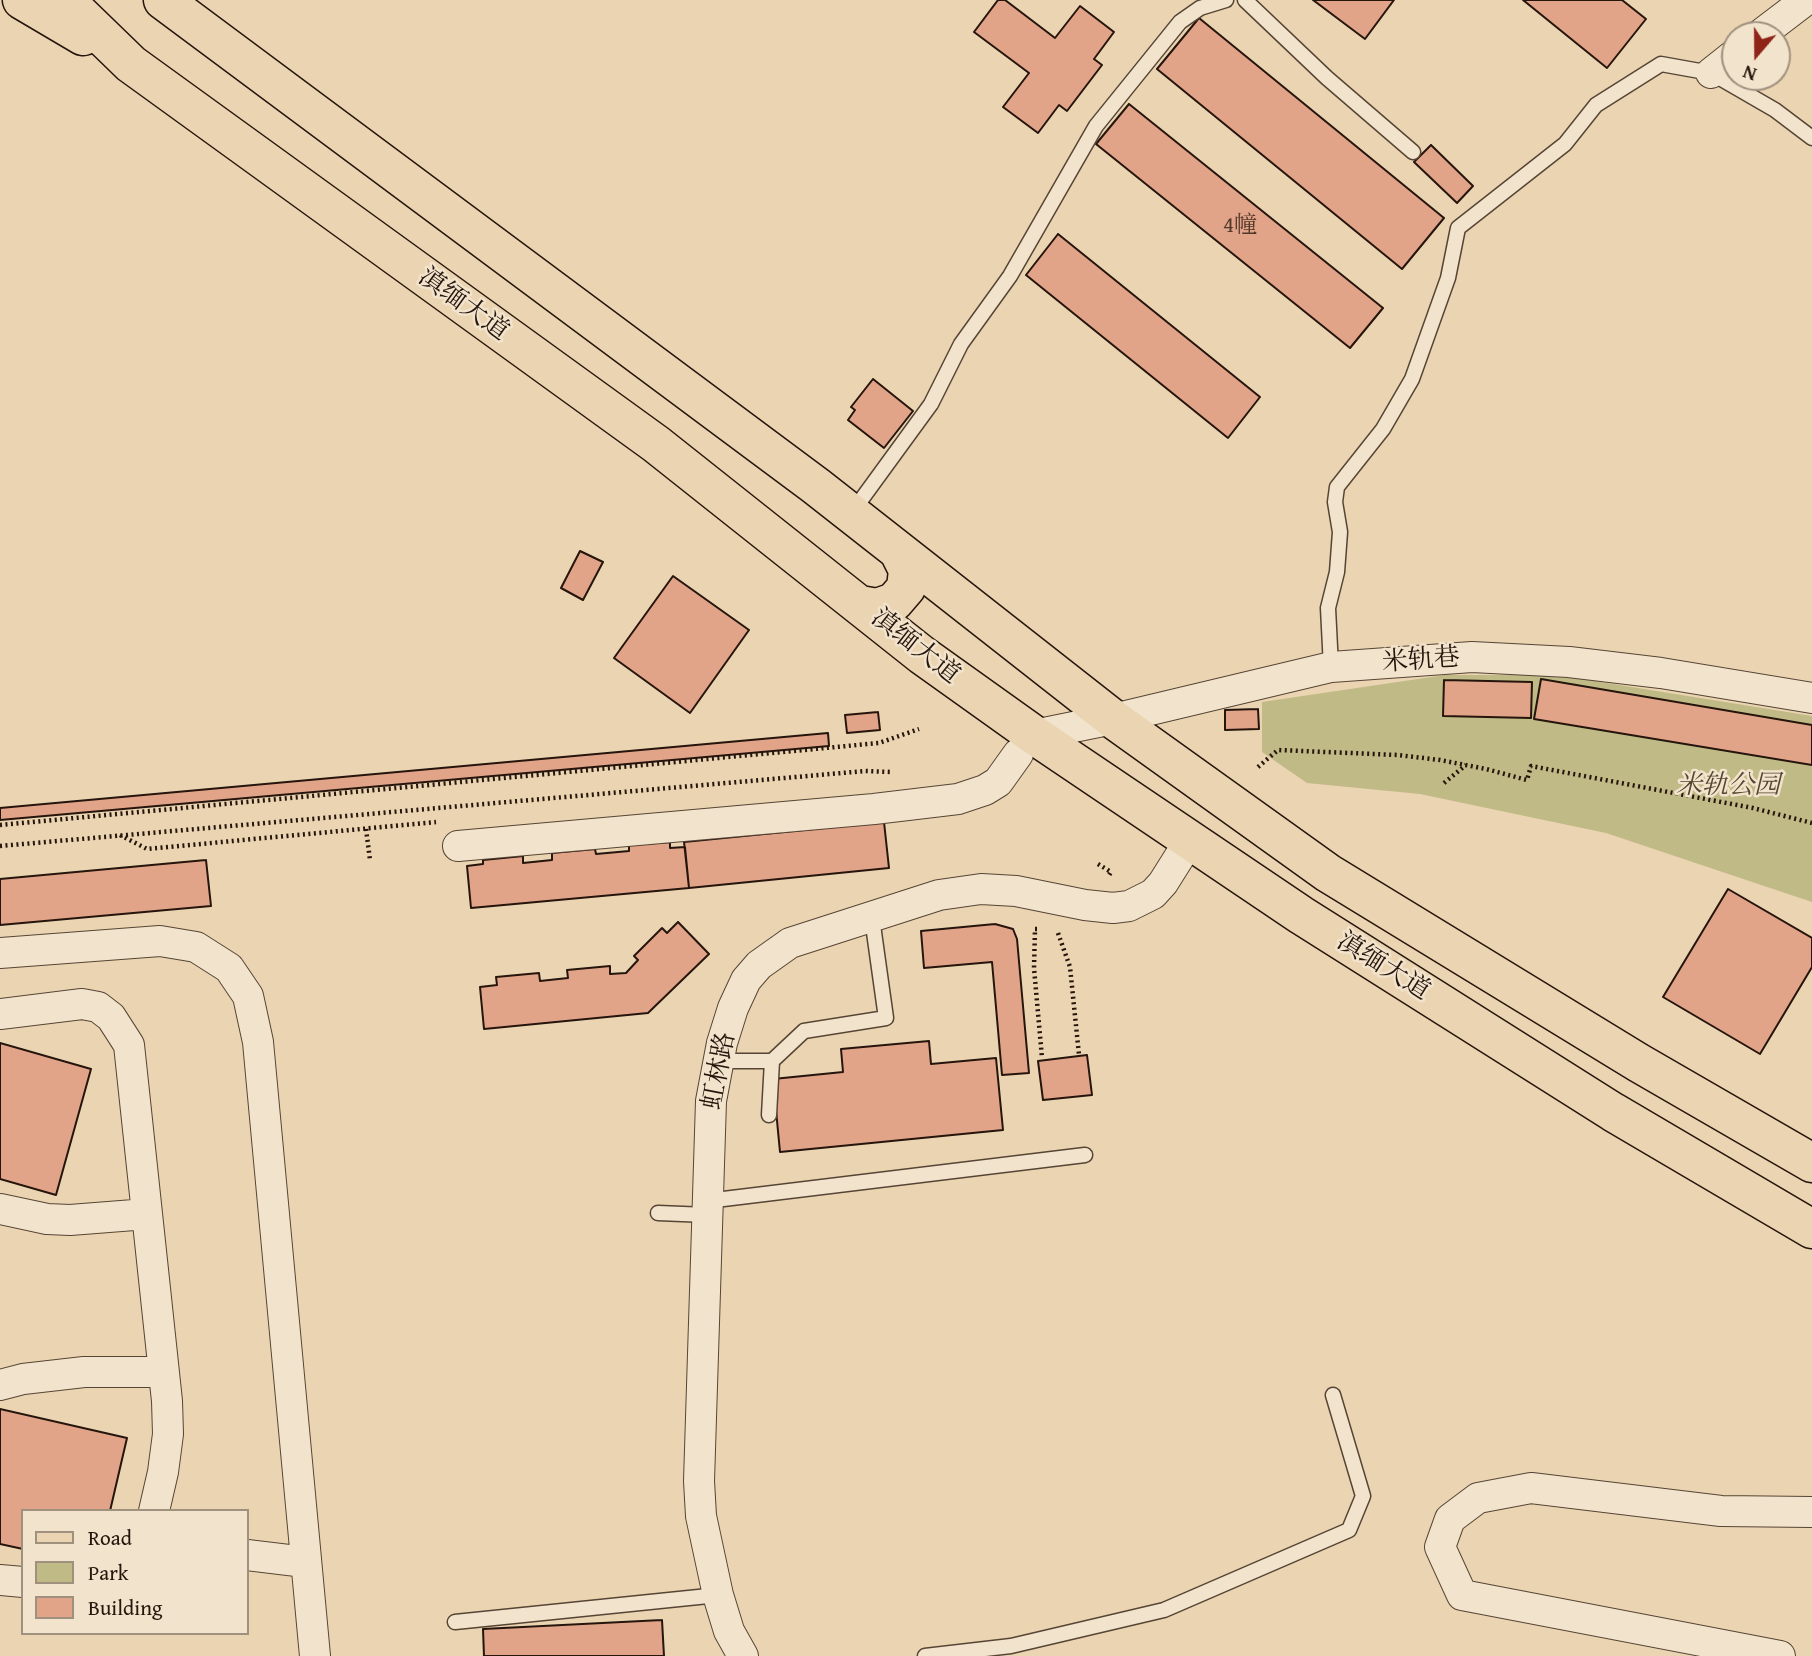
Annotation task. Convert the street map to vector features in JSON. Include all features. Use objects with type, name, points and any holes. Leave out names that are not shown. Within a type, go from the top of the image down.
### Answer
[{"type":"main road","points":[[22,0],[131,64]]},
{"type":"main road","name":"滇缅大道","points":[[65,0],[131,64],[656,444],[922,655],[1026,744],[1181,834],[1301,915],[1613,1112],[1812,1229]]},
{"type":"main road","name":"滇缅大道","points":[[164,1],[851,513],[1113,719],[1328,873],[1639,1063],[1812,1163]]},
{"type":"main road","points":[[860,605],[877,608],[894,602],[900,595],[905,588],[908,570],[901,554]]},
{"type":"street","points":[[1778,21],[1806,0]]},
{"type":"street","points":[[1712,73],[1721,66]]},
{"type":"street","name":"米轨巷","points":[[1026,744],[1113,719],[1331,667],[1472,657],[1569,662],[1661,673],[1812,698]]},
{"type":"street","points":[[451,833],[874,809],[958,799],[985,790],[998,782],[1026,744]]},
{"type":"street","name":"虹林路","points":[[744,1656],[729,1630],[718,1595],[701,1516],[699,1481],[711,1101],[733,1009],[746,980],[760,965],[790,943],[939,895],[981,889],[1041,894],[1085,905],[1113,908],[1129,906],[1158,889],[1181,834]]},
{"type":"street","points":[[0,953],[160,941],[196,947],[229,968],[248,996],[258,1042],[315,1656]]},
{"type":"street","points":[[0,1014],[82,1004],[98,1007],[111,1017],[129,1045],[168,1434],[154,1509]]},
{"type":"street","points":[[0,1209],[47,1219],[70,1220],[147,1214]]},
{"type":"street","points":[[0,1385],[84,1372],[163,1372]]},
{"type":"street","points":[[1780,1656],[1462,1595],[1440,1547],[1450,1519],[1478,1498],[1531,1488],[1721,1511],[1812,1512]]},
{"type":"street","points":[[248,1555],[305,1562]]},
{"type":"street","points":[[0,1580],[21,1582]]},
{"type":"lane","points":[[851,513],[932,404],[961,344],[1010,276],[1096,125],[1180,22],[1200,8],[1226,0]]},
{"type":"lane","points":[[1245,0],[1327,78],[1413,152]]},
{"type":"lane","points":[[1331,667],[1328,608],[1337,572],[1340,532],[1335,502],[1337,487],[1383,429],[1412,379],[1448,278],[1458,228],[1565,144],[1597,105],[1661,64],[1712,73],[1775,110],[1812,138]]},
{"type":"lane","points":[[719,1061],[772,1061],[804,1031],[886,1018],[872,918]]},
{"type":"lane","points":[[769,1115],[772,1061]]},
{"type":"lane","points":[[658,1213],[1085,1155]]},
{"type":"lane","points":[[925,1656],[1011,1646],[1164,1610],[1349,1530],[1363,1496],[1333,1395]]},
{"type":"lane","points":[[455,1622],[718,1595]]},
{"type":"path","points":[[0,825],[879,743],[919,729]]},
{"type":"path","points":[[1258,768],[1278,750],[1398,755],[1467,765],[1527,780],[1531,766],[1753,807],[1812,823]]},
{"type":"path","points":[[1444,783],[1467,765]]},
{"type":"path","points":[[0,846],[851,772],[892,772]]},
{"type":"path","points":[[119,835],[147,849],[366,828],[451,833]]},
{"type":"path","points":[[366,828],[370,860]]},
{"type":"path","points":[[1098,864],[1111,872],[1108,877]]},
{"type":"path","points":[[1056,926],[1070,968],[1079,1055]]},
{"type":"path","points":[[1042,1058],[1034,968],[1035,929],[1045,928]]},
{"type":"green space","name":"米轨公园","points":[[1445,675],[1557,675],[1812,716],[1812,902],[1606,833],[1420,794],[1307,783],[1262,752],[1262,702]]},
{"type":"building","points":[[998,0],[1005,0],[1055,38],[1080,6],[1114,32],[1094,59],[1102,65],[1067,111],[1059,105],[1038,133],[1003,107],[1029,73],[974,32]]},
{"type":"building","points":[[1313,0],[1394,0],[1365,39]]},
{"type":"building","points":[[1523,0],[1622,0],[1646,19],[1607,68]]},
{"type":"building","points":[[1199,18],[1444,218],[1402,269],[1157,69]]},
{"type":"building","points":[[1129,104],[1383,308],[1350,348],[1096,144]]},
{"type":"building","points":[[1431,145],[1473,186],[1457,203],[1414,162]]},
{"type":"building","points":[[1058,234],[1260,397],[1228,438],[1026,275]]},
{"type":"building","points":[[873,379],[913,411],[884,448],[848,420],[855,410],[851,407]]},
{"type":"building","points":[[580,551],[603,562],[583,600],[561,588]]},
{"type":"building","points":[[673,576],[749,630],[690,713],[614,658]]},
{"type":"building","points":[[1541,679],[1812,725],[1812,765],[1534,719]]},
{"type":"building","points":[[1444,680],[1532,682],[1531,718],[1443,716]]},
{"type":"building","points":[[1258,709],[1259,729],[1225,730],[1225,710]]},
{"type":"building","points":[[878,712],[880,730],[847,733],[845,715]]},
{"type":"building","points":[[828,733],[829,746],[0,820],[0,808]]},
{"type":"building","points":[[884,822],[889,868],[689,888],[684,842]]},
{"type":"building","points":[[670,842],[670,848],[685,847],[689,888],[471,908],[467,866],[483,864],[483,860],[523,856],[523,863],[552,860],[552,853],[595,849],[596,854],[629,851],[629,845]]},
{"type":"building","points":[[206,860],[211,906],[0,925],[0,879]]},
{"type":"building","points":[[1728,889],[1812,938],[1812,967],[1760,1054],[1663,997]]},
{"type":"building","points":[[678,922],[709,954],[648,1013],[484,1029],[480,987],[497,985],[496,977],[539,973],[540,981],[568,978],[567,970],[610,966],[610,974],[626,973],[638,960],[634,956],[662,928],[667,933]]},
{"type":"building","points":[[995,924],[1013,929],[1017,939],[1029,1073],[1002,1075],[992,962],[924,968],[921,931]]},
{"type":"building","points":[[929,1041],[931,1064],[996,1058],[1003,1130],[780,1152],[773,1079],[843,1072],[841,1049]]},
{"type":"building","points":[[0,1043],[91,1069],[56,1195],[0,1179]]},
{"type":"building","points":[[1087,1055],[1092,1095],[1043,1100],[1038,1061]]},
{"type":"building","points":[[0,1409],[127,1438],[110,1509],[21,1509],[21,1549],[0,1544]]},
{"type":"building","points":[[662,1620],[664,1656],[484,1656],[483,1629]]}]
